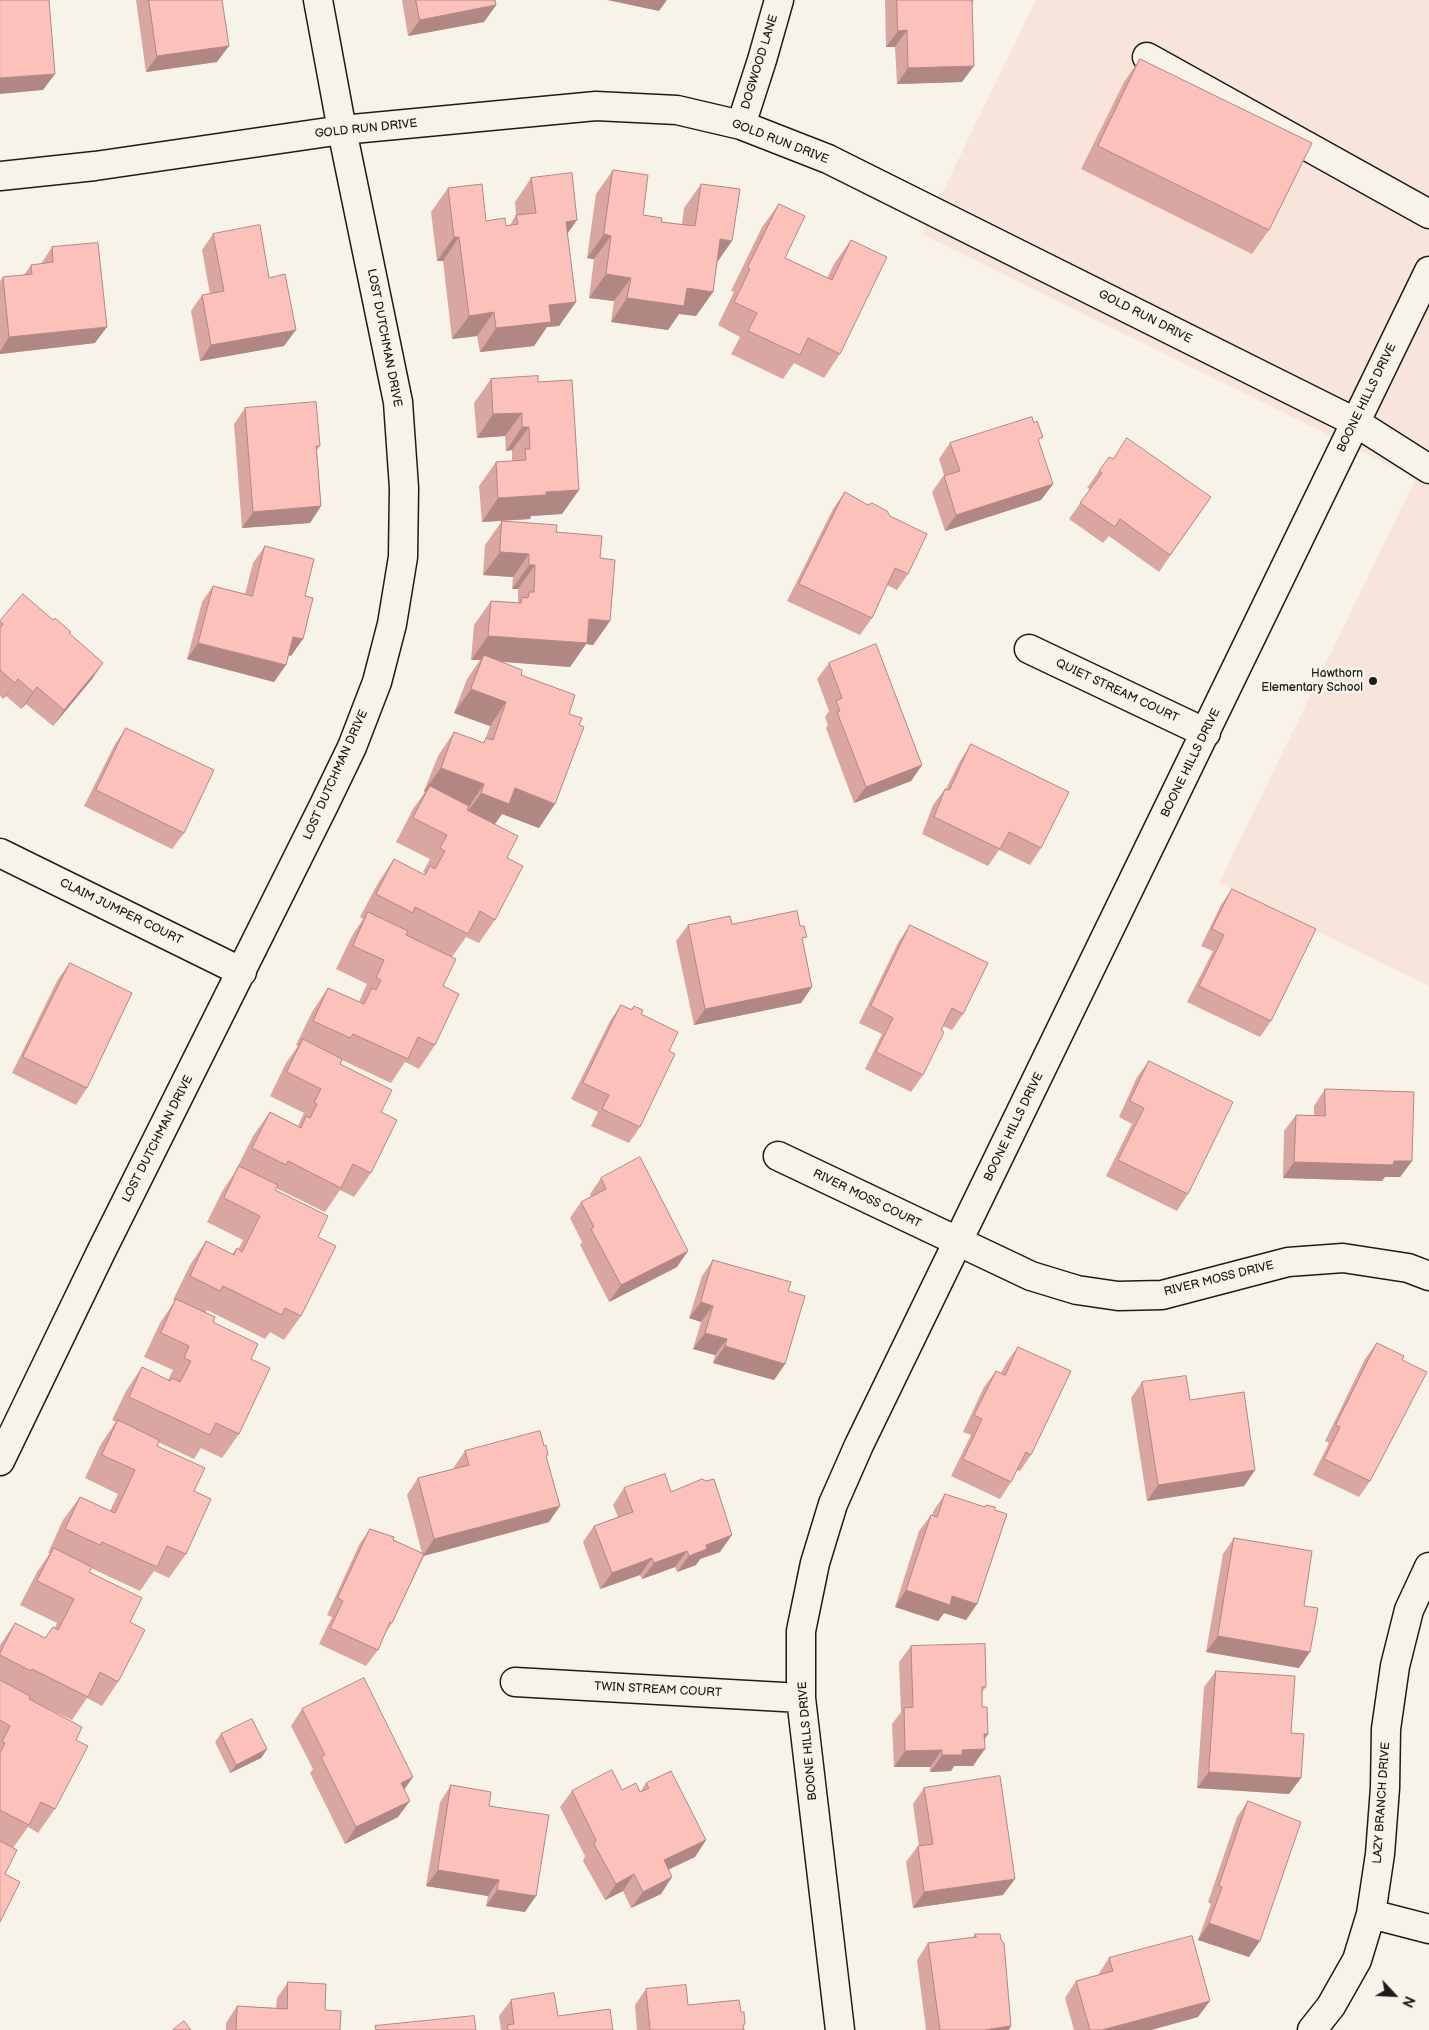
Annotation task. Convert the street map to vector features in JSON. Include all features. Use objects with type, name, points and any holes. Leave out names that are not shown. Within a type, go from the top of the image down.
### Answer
[{"type":"street","name":"LOST DUTCHMAN DRIVE","points":[[0,1461],[101,1252],[324,806],[355,738],[377,682],[392,624],[402,557],[404,488],[398,402],[342,130],[318,0]]},
{"type":"street","name":"DOGWOOD LANE","points":[[741,125],[779,0]]},
{"type":"street","points":[[1147,58],[1429,214]]},
{"type":"street","name":"GOLD RUN DRIVE","points":[[0,176],[95,166],[342,130],[596,106],[677,110],[741,125],[828,159],[1355,422],[1429,469]]},
{"type":"street","name":"BOONE HILLS DRIVE","points":[[840,2030],[801,1698],[801,1631],[815,1563],[833,1504],[858,1445],[1429,272]]},
{"type":"street","name":"QUIET STREAM COURT","points":[[1029,649],[1206,733]]},
{"type":"street","name":"CLAIM JUMPER COURT","points":[[0,852],[242,972]]},
{"type":"street","name":"RIVER MOSS COURT","points":[[778,1156],[957,1242]]},
{"type":"street","name":"RIVER MOSS DRIVE","points":[[957,1242],[1031,1276],[1077,1290],[1118,1296],[1162,1295],[1288,1262],[1343,1258],[1408,1268],[1429,1276]]},
{"type":"street","name":"LAZY BRANCH DRIVE","points":[[1312,2030],[1331,2006],[1357,1960],[1370,1914],[1380,1854],[1385,1788],[1386,1729],[1394,1666],[1409,1610],[1429,1566]]},
{"type":"street","name":"TWIN STREAM COURT","points":[[515,1682],[801,1698]]},
{"type":"street","points":[[1370,1914],[1429,1929]]},
{"type":"shaded area","points":[[1036,0],[1429,0],[1429,986],[1219,883],[1416,478],[922,234]]},
{"type":"building","points":[[0,0],[49,0],[55,74],[0,78]]},
{"type":"building","points":[[149,0],[222,0],[229,46],[157,56]]},
{"type":"building","points":[[416,0],[495,0],[496,5],[420,20]]},
{"type":"building","points":[[897,0],[972,0],[974,66],[908,68],[907,30],[898,31]]},
{"type":"building","points":[[1140,59],[1312,143],[1269,230],[1098,146]]},
{"type":"building","points":[[613,170],[648,175],[643,215],[662,218],[661,222],[695,226],[701,184],[740,189],[732,241],[720,239],[713,292],[687,288],[684,306],[627,298],[631,278],[606,274],[611,236],[604,234]]},
{"type":"building","points":[[572,173],[577,220],[566,222],[576,302],[549,305],[551,322],[496,328],[494,312],[469,316],[459,237],[454,237],[448,188],[482,184],[486,221],[505,218],[506,226],[518,224],[516,215],[536,213],[531,178]]},
{"type":"building","points":[[779,204],[805,216],[785,258],[832,280],[851,240],[887,257],[840,354],[808,338],[800,355],[748,331],[757,313],[734,302],[750,269],[748,267]]},
{"type":"building","points":[[260,225],[269,278],[285,274],[296,330],[211,345],[202,295],[224,291],[213,234]]},
{"type":"building","points":[[98,243],[107,327],[9,337],[3,277],[32,274],[31,265],[53,262],[52,247]]},
{"type":"building","points":[[538,376],[538,382],[572,380],[579,490],[546,492],[546,495],[498,498],[496,462],[526,460],[525,449],[530,449],[529,427],[522,427],[522,413],[493,414],[491,379]]},
{"type":"building","points":[[316,402],[320,446],[316,446],[321,506],[253,512],[245,408]]},
{"type":"building","points":[[1032,417],[1034,423],[1037,421],[1043,437],[1038,439],[1053,484],[956,515],[944,476],[960,471],[950,443]]},
{"type":"building","points":[[1127,438],[1211,497],[1170,555],[1120,519],[1115,527],[1080,503],[1102,473],[1099,471],[1109,457],[1113,459]]},
{"type":"building","points":[[845,492],[868,505],[872,503],[887,511],[890,516],[927,534],[908,574],[895,568],[872,618],[799,584]]},
{"type":"building","points":[[502,521],[557,525],[556,532],[602,536],[600,558],[615,560],[610,621],[589,619],[587,643],[488,636],[491,601],[521,603],[522,597],[528,598],[529,592],[534,592],[535,565],[529,565],[529,554],[500,552]]},
{"type":"building","points":[[265,546],[314,559],[305,596],[313,598],[303,639],[293,637],[286,665],[198,643],[213,586],[252,596]]},
{"type":"building","points":[[23,594],[53,620],[55,618],[103,663],[64,710],[37,687],[33,692],[18,679],[15,683],[0,670],[0,628],[3,624],[0,621]]},
{"type":"building","points":[[876,644],[922,765],[866,787],[837,712],[840,711],[836,701],[842,698],[829,663]]},
{"type":"building","points":[[484,655],[522,670],[521,675],[575,695],[569,714],[582,718],[579,725],[584,727],[555,804],[515,788],[509,804],[481,793],[484,784],[441,768],[454,732],[484,743],[486,738],[493,740],[506,702],[471,689]]},
{"type":"building","points":[[126,728],[214,770],[184,833],[96,790]]},
{"type":"building","points":[[971,744],[1069,792],[1041,848],[1009,832],[1000,849],[934,817],[945,789],[949,790]]},
{"type":"building","points":[[430,786],[469,806],[467,810],[518,836],[507,858],[523,866],[495,920],[480,911],[468,934],[415,907],[413,913],[376,894],[394,859],[425,875],[430,866],[435,869],[445,851],[440,848],[447,835],[413,818]]},
{"type":"building","points":[[1232,889],[1316,929],[1271,1021],[1199,986],[1224,935],[1212,929]]},
{"type":"building","points":[[797,911],[800,926],[804,926],[807,937],[802,938],[812,987],[705,1009],[688,925],[730,916],[732,924]]},
{"type":"building","points":[[368,912],[408,931],[406,935],[456,959],[443,986],[459,994],[435,1045],[418,1037],[408,1059],[353,1034],[350,1038],[313,1021],[328,988],[364,1004],[372,988],[376,990],[381,980],[376,978],[384,960],[353,946]]},
{"type":"building","points":[[910,925],[988,963],[963,1014],[952,1008],[941,1030],[944,1032],[923,1075],[876,1052],[893,1018],[871,1006]]},
{"type":"building","points":[[70,963],[132,993],[87,1088],[23,1057]]},
{"type":"building","points":[[621,1005],[632,1010],[634,1006],[643,1010],[641,1014],[678,1032],[669,1051],[675,1054],[640,1127],[602,1109],[609,1095],[583,1083]]},
{"type":"building","points":[[303,1039],[342,1059],[340,1064],[392,1090],[381,1112],[397,1120],[371,1173],[353,1164],[341,1188],[288,1161],[286,1165],[252,1148],[270,1112],[301,1128],[306,1116],[310,1118],[317,1104],[314,1102],[321,1089],[287,1072]]},
{"type":"building","points":[[1149,1061],[1233,1102],[1188,1194],[1118,1160],[1144,1108],[1130,1101]]},
{"type":"building","points":[[1325,1089],[1414,1092],[1412,1161],[1394,1161],[1393,1165],[1294,1162],[1296,1115],[1325,1116]]},
{"type":"building","points":[[640,1157],[688,1251],[621,1285],[591,1229],[594,1227],[581,1202],[606,1189],[601,1178]]},
{"type":"building","points":[[239,1166],[278,1185],[275,1190],[328,1216],[318,1237],[336,1246],[301,1316],[285,1308],[282,1315],[223,1286],[220,1291],[190,1276],[206,1241],[234,1255],[237,1248],[242,1252],[260,1216],[224,1198]]},
{"type":"building","points":[[713,1260],[791,1282],[788,1291],[805,1296],[785,1364],[725,1346],[727,1339],[705,1333],[713,1306],[701,1302]]},
{"type":"building","points":[[176,1299],[215,1317],[213,1322],[258,1344],[251,1359],[270,1368],[239,1434],[216,1423],[210,1435],[129,1397],[142,1367],[170,1381],[172,1378],[180,1382],[191,1361],[184,1358],[189,1346],[161,1333]]},
{"type":"building","points":[[1377,1343],[1404,1356],[1402,1360],[1427,1372],[1370,1481],[1324,1459],[1340,1427],[1336,1425]]},
{"type":"building","points":[[1018,1347],[1071,1371],[1031,1455],[1026,1452],[1011,1482],[963,1459],[982,1419],[974,1415],[996,1371],[1005,1375]]},
{"type":"building","points":[[1186,1376],[1190,1400],[1244,1392],[1255,1470],[1158,1485],[1142,1382]]},
{"type":"building","points":[[118,1420],[159,1440],[157,1446],[205,1468],[194,1491],[211,1499],[186,1554],[167,1546],[157,1567],[102,1542],[100,1545],[65,1529],[80,1497],[115,1513],[135,1470],[102,1455]]},
{"type":"building","points":[[540,1431],[544,1446],[546,1445],[548,1455],[546,1456],[560,1506],[434,1539],[418,1478],[469,1465],[465,1451]]},
{"type":"building","points":[[665,1474],[671,1492],[702,1479],[706,1481],[714,1479],[732,1535],[706,1545],[707,1549],[689,1556],[687,1551],[654,1563],[652,1558],[612,1573],[594,1526],[633,1512],[624,1488]]},
{"type":"building","points":[[945,1494],[985,1507],[986,1505],[995,1507],[995,1510],[1007,1514],[977,1604],[952,1596],[950,1605],[906,1590],[931,1515],[937,1517]]},
{"type":"building","points":[[370,1529],[394,1537],[393,1540],[424,1554],[378,1650],[330,1628],[343,1601],[338,1598]]},
{"type":"building","points":[[1234,1538],[1312,1551],[1304,1606],[1318,1608],[1310,1652],[1218,1636]]},
{"type":"building","points":[[54,1548],[92,1567],[89,1572],[142,1598],[130,1622],[145,1630],[118,1682],[100,1672],[88,1697],[0,1655],[15,1623],[45,1638],[53,1627],[58,1630],[74,1599],[37,1581]]},
{"type":"building","points":[[985,1644],[986,1687],[982,1687],[982,1707],[987,1707],[988,1734],[984,1734],[985,1749],[962,1750],[962,1755],[942,1755],[942,1750],[905,1751],[904,1708],[913,1707],[911,1646]]},
{"type":"building","points":[[1216,1671],[1295,1676],[1291,1733],[1304,1734],[1301,1778],[1209,1772]]},
{"type":"building","points":[[364,1678],[413,1777],[401,1783],[410,1801],[356,1827],[321,1757],[325,1755],[302,1709]]},
{"type":"building","points":[[0,1680],[30,1696],[29,1699],[82,1727],[76,1740],[88,1746],[55,1809],[41,1802],[29,1825],[0,1810],[0,1753],[5,1743],[2,1742],[10,1726],[0,1720]]},
{"type":"building","points":[[252,1719],[267,1749],[236,1765],[221,1734]]},
{"type":"building","points":[[612,1770],[622,1790],[636,1783],[640,1792],[649,1788],[646,1783],[671,1771],[706,1840],[664,1860],[672,1877],[643,1892],[634,1874],[616,1884],[594,1844],[596,1840],[572,1791]]},
{"type":"building","points":[[1000,1776],[1015,1879],[924,1892],[918,1846],[933,1844],[924,1788]]},
{"type":"building","points":[[451,1785],[491,1792],[489,1806],[549,1815],[536,1896],[497,1890],[499,1880],[438,1870]]},
{"type":"building","points":[[1248,1801],[1301,1822],[1260,1941],[1209,1923],[1222,1887],[1219,1886]]},
{"type":"building","points":[[0,1841],[17,1850],[5,1874],[20,1882],[0,1922]]},
{"type":"building","points":[[975,1934],[1000,1934],[1001,1940],[1004,1943],[1011,2026],[984,2030],[940,2030],[928,1943],[976,1937]]},
{"type":"building","points":[[1192,1936],[1210,2001],[1102,2030],[1090,2030],[1076,1981],[1113,1971],[1109,1958]]},
{"type":"building","points":[[288,1982],[326,1984],[325,2010],[341,2011],[340,2030],[236,2030],[237,2006],[287,2009]]},
{"type":"building","points":[[686,1985],[688,2005],[739,2000],[741,2012],[744,2012],[744,2030],[650,2030],[646,1989]]},
{"type":"building","points":[[554,1993],[558,2016],[610,2009],[613,2030],[508,2030],[507,2025],[514,2024],[511,2000]]},
{"type":"building","points":[[474,2016],[476,2030],[376,2030],[375,2026]]},
{"type":"building","points":[[184,2021],[191,2030],[173,2030]]},
{"type":"place","name":"Hawthorn Elementary School","points":[[1373,681]]}]
